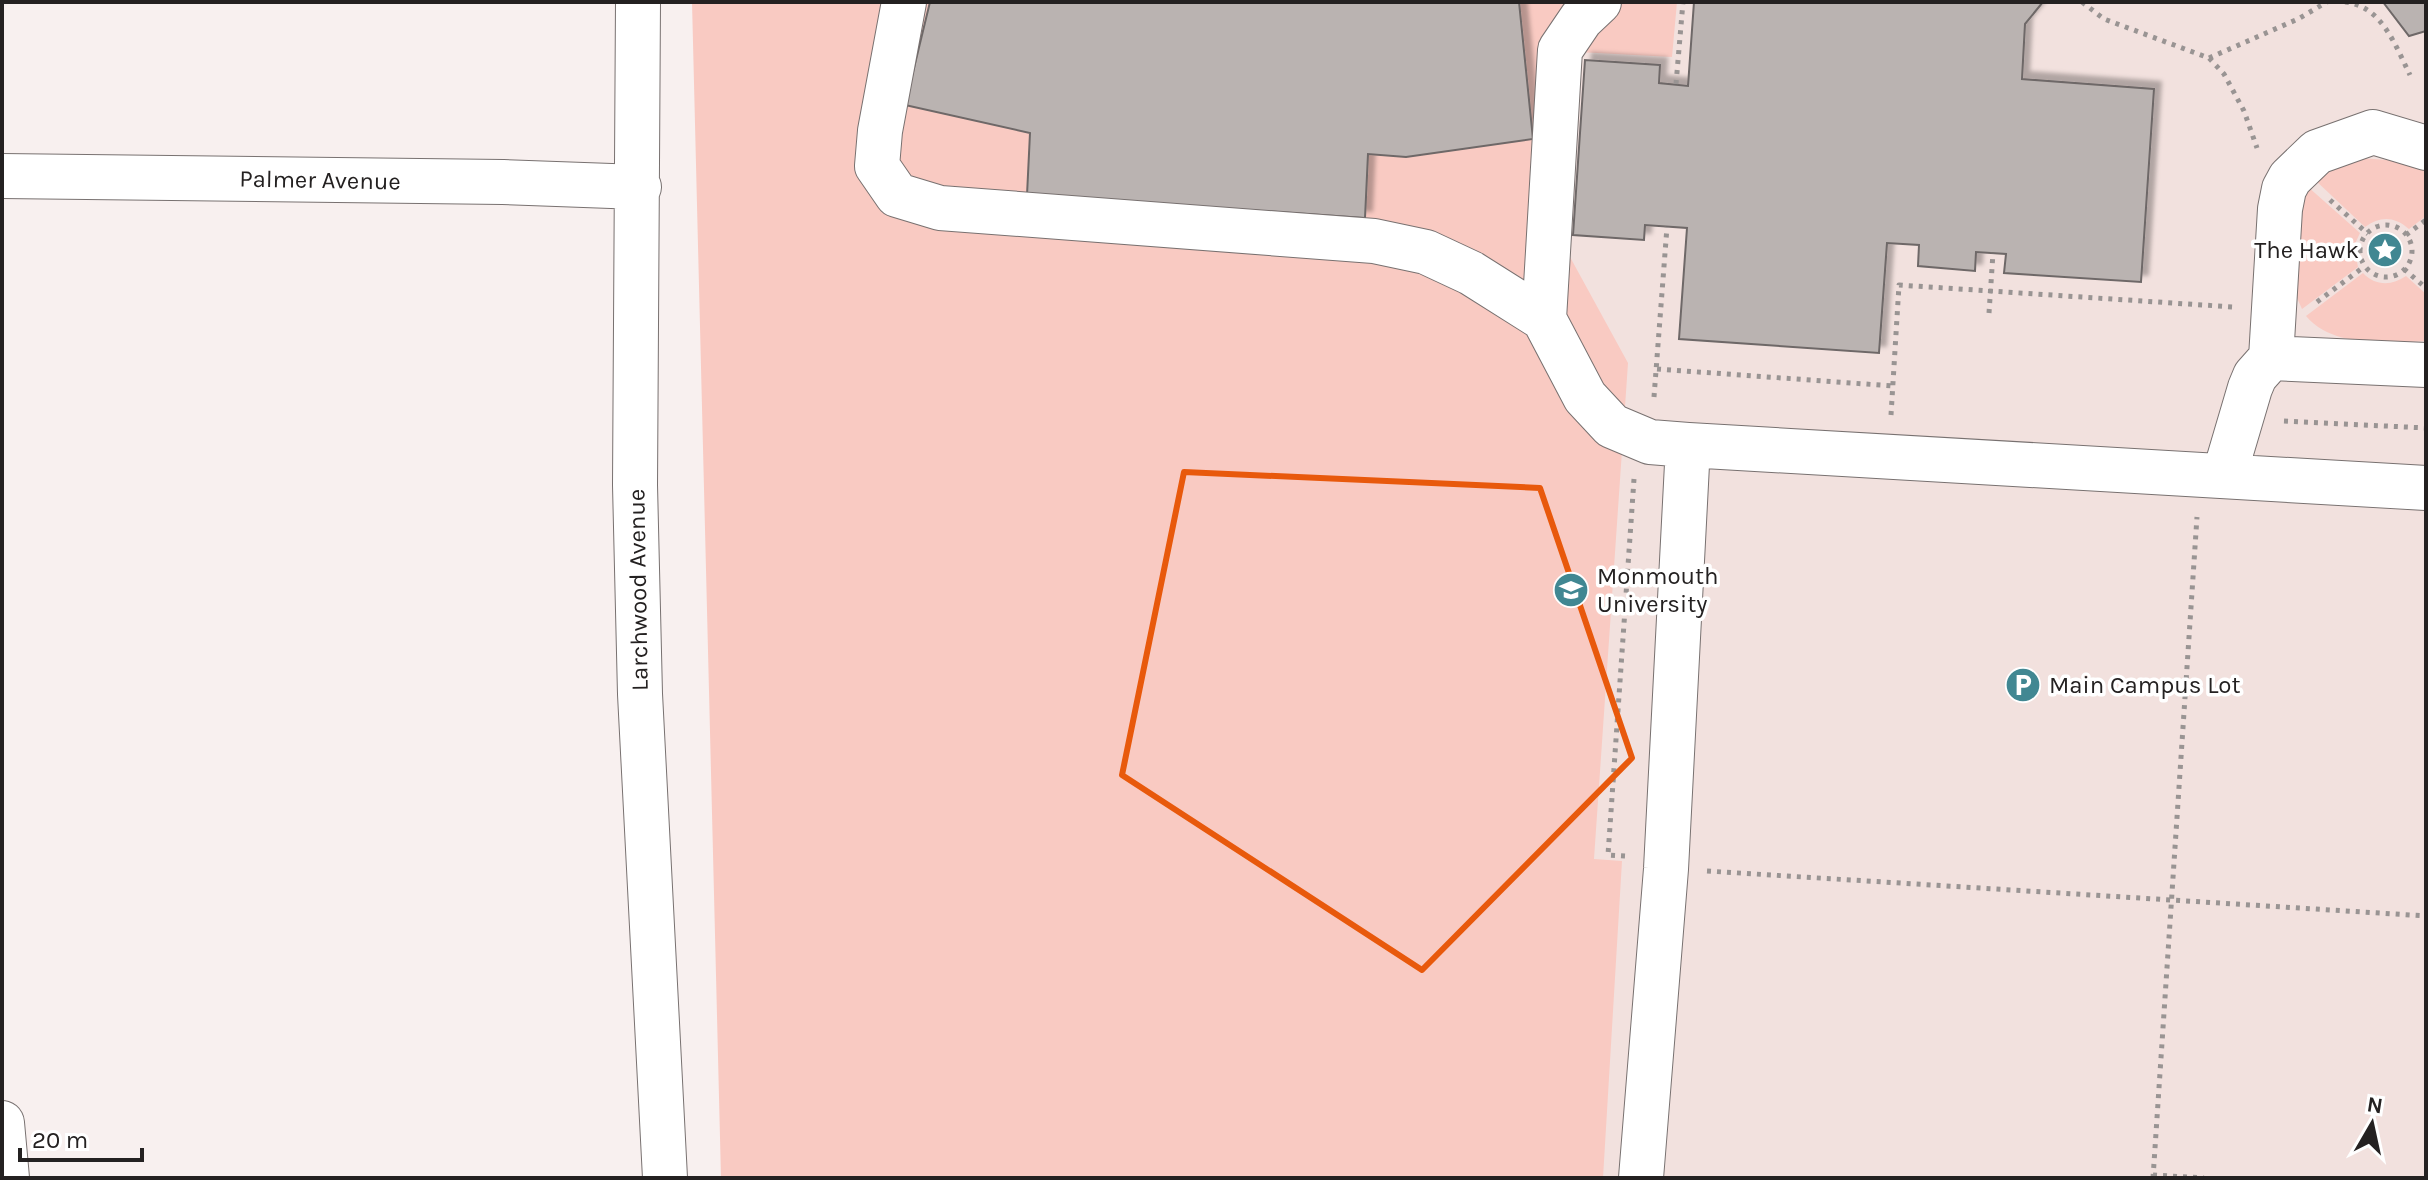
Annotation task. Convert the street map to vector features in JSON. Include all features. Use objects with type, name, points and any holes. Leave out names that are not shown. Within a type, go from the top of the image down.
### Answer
[{"type":"street","name":"Larchwood Avenue","points":[[638,2],[635,485],[640,694],[665,1178]]},
{"type":"street","points":[[904,2],[880,131],[877,166],[897,195],[940,208],[1374,241],[1426,252],[1471,273],[1544,319],[1585,397],[1612,426],[1650,442],[2426,488]]},
{"type":"street","points":[[1544,319],[1560,50],[1581,19],[1599,2]]},
{"type":"street","points":[[2224,476],[2250,388],[2255,376],[2271,358],[2280,209],[2284,189],[2295,171],[2317,152],[2373,132],[2418,94]]},
{"type":"street","points":[[2373,132],[2426,148]]},
{"type":"street","name":"Palmer Avenue","points":[[2,176],[503,182],[639,187]]},
{"type":"street","points":[[2271,358],[2426,365]]},
{"type":"street","points":[[1641,1178],[1666,869],[1688,445]]},
{"type":"street","points":[[2,1123],[7,1178]]},
{"type":"path","points":[[1676,84],[1683,2]]},
{"type":"path","points":[[2082,2],[2104,19],[2209,58],[2224,74],[2244,111],[2257,148]]},
{"type":"path","points":[[2209,58],[2298,19],[2327,2]]},
{"type":"path","points":[[2345,2],[2362,4],[2387,29],[2418,94]]},
{"type":"path","points":[[2322,193],[2368,234]]},
{"type":"path","points":[[2406,235],[2426,220]]},
{"type":"path","points":[[2385,226],[2406,235],[2412,252],[2404,269],[2385,277],[2377,276],[2365,266],[2361,244],[2368,234],[2377,227],[2385,226]]},
{"type":"path","points":[[1667,227],[1657,369],[1893,386]]},
{"type":"path","points":[[1989,313],[1993,253]]},
{"type":"path","points":[[2316,303],[2365,266]]},
{"type":"path","points":[[2404,269],[2426,288]]},
{"type":"path","points":[[1888,456],[1899,285],[2237,307]]},
{"type":"path","points":[[2278,421],[2426,428]]},
{"type":"path","points":[[2197,515],[2153,1176],[2204,1178]]},
{"type":"path","points":[[1666,869],[2426,916]]},
{"type":"highlighted area","points":[[1184,472],[1540,488],[1632,758],[1422,970],[1122,775]]},
{"type":"shaded area","points":[[692,2],[1677,2],[1672,57],[1578,52],[1564,246],[1628,363],[1594,859],[1622,861],[1603,1178],[721,1178]]},
{"type":"shaded area","name":"Monmouth University","points":[[699,2],[2426,2],[2426,1178],[731,1178]]},
{"type":"shaded area","points":[[2360,158],[2426,163],[2426,216],[2409,229],[2387,219],[2365,227],[2314,179],[2318,174]]},
{"type":"shaded area","points":[[2307,186],[2360,233],[2354,246],[2358,267],[2302,309],[2293,289],[2296,211]]},
{"type":"shaded area","points":[[2363,273],[2384,283],[2406,276],[2426,294],[2426,341],[2378,342],[2346,338],[2331,334],[2306,316]]},
{"type":"building","points":[[930,2],[1519,2],[1533,139],[1406,157],[1368,154],[1365,218],[1027,195],[1030,133],[905,105]]},
{"type":"building","points":[[1694,2],[2043,2],[2025,24],[2022,79],[2154,89],[2141,282],[2004,273],[2006,254],[1976,252],[1975,271],[1918,266],[1919,245],[1887,243],[1879,353],[1679,339],[1687,228],[1645,225],[1644,240],[1573,235],[1585,60],[1660,65],[1659,83],[1688,86]]},
{"type":"building","points":[[2383,2],[2426,2],[2426,31],[2409,36]]},
{"type":"place","name":"The Hawk","points":[[2385,250]]},
{"type":"place","name":"Monmouth University","points":[[1571,590]]},
{"type":"place","name":"Main Campus Lot","points":[[2023,685]]}]
